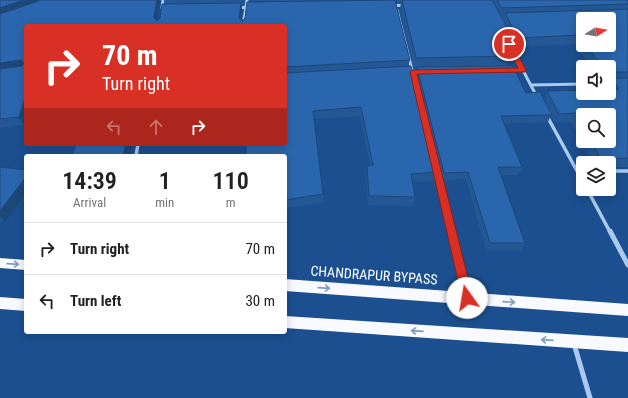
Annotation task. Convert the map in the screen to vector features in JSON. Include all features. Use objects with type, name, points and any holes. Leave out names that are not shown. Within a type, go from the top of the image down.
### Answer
[{"type":"highway","points":[[0,263],[24,265]]},
{"type":"highway","name":"CHANDRAPUR BYPASS","points":[[287,285],[628,310]]},
{"type":"highway","points":[[0,304],[24,305]]},
{"type":"highway","points":[[287,322],[628,345]]},
{"type":"street","points":[[161,15],[163,0]]},
{"type":"street","points":[[243,24],[247,0]]},
{"type":"street","points":[[388,6],[412,5]]},
{"type":"street","points":[[396,6],[428,133]]},
{"type":"street","points":[[230,8],[254,7]]},
{"type":"street","points":[[162,9],[170,9]]},
{"type":"street","points":[[506,38],[538,99]]},
{"type":"street","points":[[507,71],[523,70]]},
{"type":"street","points":[[407,72],[421,72]]},
{"type":"street","points":[[531,85],[576,84]]},
{"type":"street","points":[[546,113],[576,170]]},
{"type":"street","points":[[435,163],[467,298]]},
{"type":"street","points":[[616,171],[628,171]]},
{"type":"street","points":[[591,196],[628,265]]},
{"type":"street","points":[[573,342],[590,398]]},
{"type":"building","points":[[0,0],[24,0],[0,8]]},
{"type":"building","points":[[41,0],[157,0],[154,17],[157,21],[160,18],[162,4],[241,3],[239,18],[242,21],[245,18],[247,2],[395,0],[410,60],[287,67],[287,24],[24,24],[24,63],[21,60],[0,63],[0,14]]},
{"type":"building","points":[[402,0],[492,0],[512,36],[501,36],[511,56],[416,58]]},
{"type":"building","points":[[497,0],[628,0],[628,4],[501,8]]},
{"type":"building","points":[[628,9],[628,72],[616,72],[616,60],[598,60],[591,52],[616,52],[616,12],[576,12],[576,35],[518,38],[505,13]]},
{"type":"building","points":[[24,63],[24,101],[19,117],[0,119],[0,69],[22,66]]},
{"type":"building","points":[[411,66],[438,172],[411,174],[415,197],[369,196],[367,166],[373,165],[361,107],[313,111],[323,194],[287,200],[287,154],[246,154],[246,146],[287,146],[287,73]]},
{"type":"building","points":[[513,66],[526,93],[540,92],[552,115],[501,116],[522,167],[498,167],[525,243],[490,243],[468,172],[444,173],[417,67]]},
{"type":"building","points":[[616,78],[628,78],[628,158],[616,158],[616,156],[599,156],[595,148],[616,148],[616,108],[576,108],[576,113],[559,114],[547,91],[576,90],[576,100],[616,100],[616,89],[619,89],[616,85]]},
{"type":"building","points":[[75,146],[126,146],[124,154],[73,154]]},
{"type":"building","points":[[0,167],[24,170],[24,180],[0,211]]},
{"type":"route","points":[[467,298],[413,72],[523,70],[509,44]]}]
